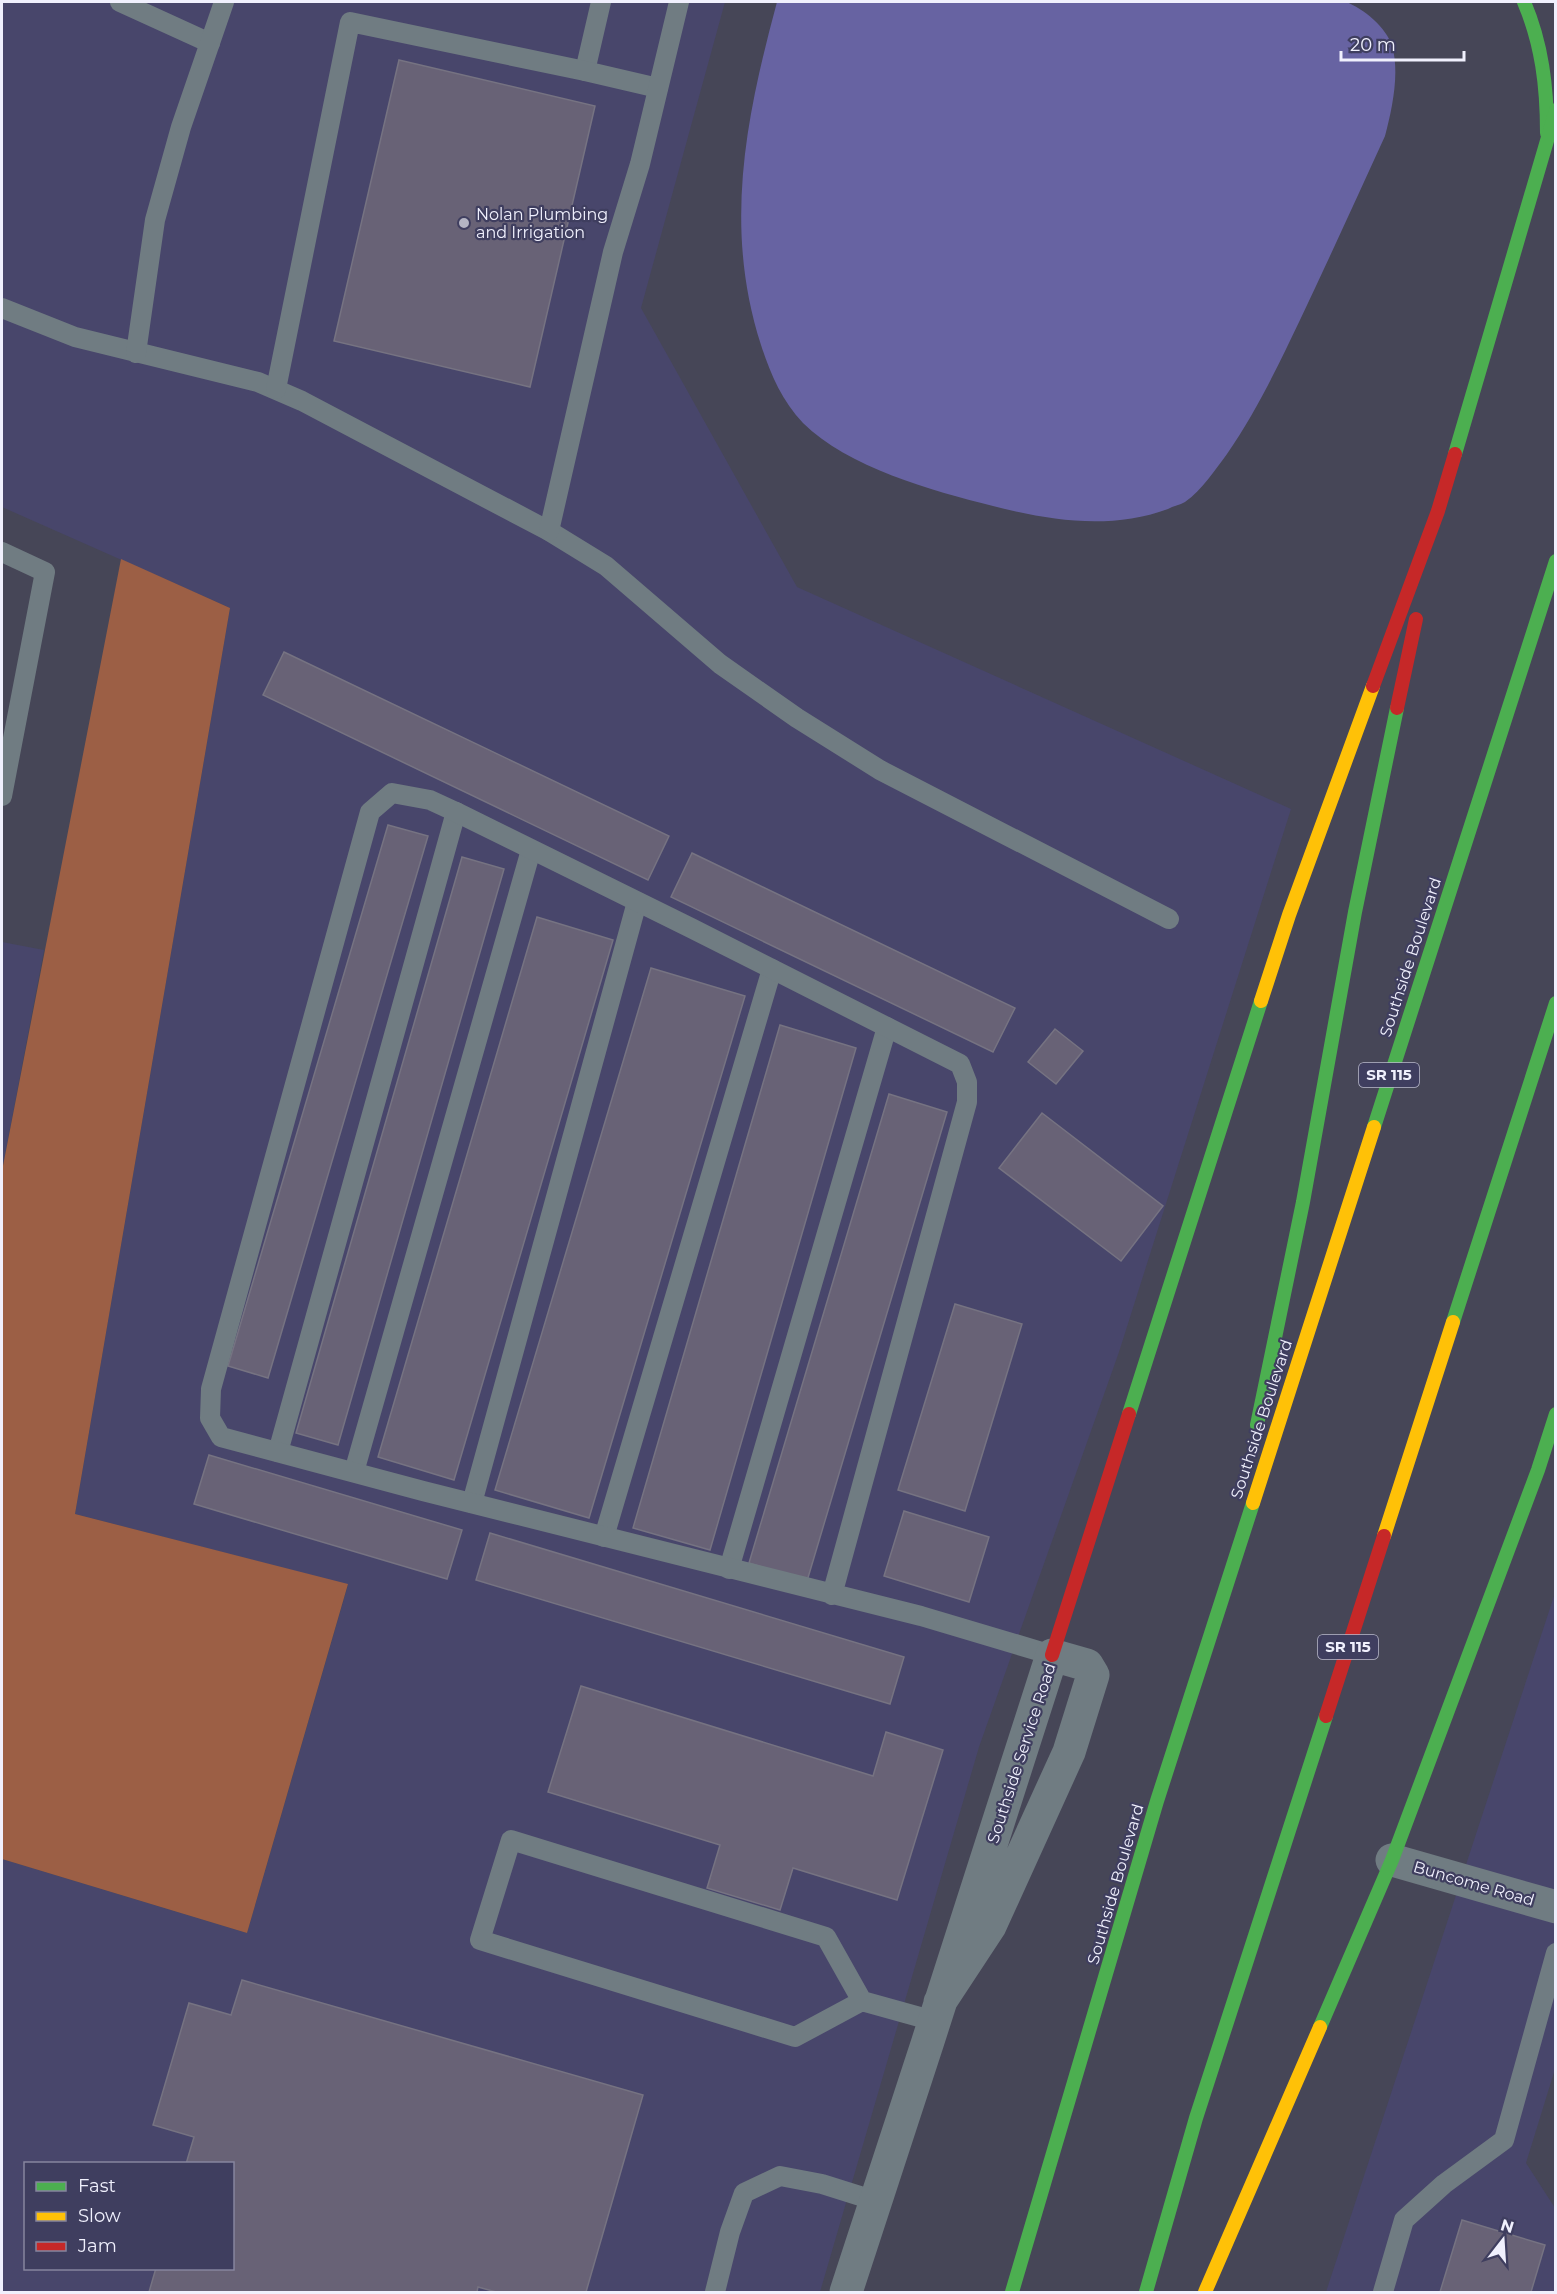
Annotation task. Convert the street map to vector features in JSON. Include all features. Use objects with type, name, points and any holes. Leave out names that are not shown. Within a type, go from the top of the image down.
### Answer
[{"type":"highway","points":[[1524,2],[1539,42],[1545,71],[1551,138]]},
{"type":"highway","points":[[1053,1655],[1289,915],[1438,511],[1551,138],[1556,110]]},
{"type":"highway","points":[[1255,1436],[1303,1202],[1357,901],[1438,511]]},
{"type":"highway","name":"Southside Boulevard","points":[[1012,2292],[1156,1801],[1556,561]]},
{"type":"highway","name":"SR 115","points":[[1146,2292],[1200,2107],[1556,1003]]},
{"type":"highway","points":[[1205,2292],[1392,1860],[1534,1481],[1556,1414]]},
{"type":"highway","points":[[1223,1589],[1245,1483]]},
{"type":"street","name":"Southside Service Road","points":[[846,2292],[1053,1655],[1087,1665],[1093,1675],[1069,1752],[990,1926],[937,2012]]},
{"type":"street","name":"Buncome Road","points":[[1392,1860],[1556,1907]]},
{"type":"lane","points":[[120,2],[210,43]]},
{"type":"lane","points":[[136,353],[155,220],[181,127],[224,2]]},
{"type":"lane","points":[[585,70],[601,2]]},
{"type":"lane","points":[[549,531],[611,262],[640,164],[658,88],[672,4]]},
{"type":"lane","points":[[276,389],[350,22],[585,70],[658,88]]},
{"type":"lane","points":[[2,308],[75,337],[236,375],[276,389],[549,531],[606,566],[720,664],[797,718],[880,770],[1169,919]]},
{"type":"lane","points":[[2,552],[45,572],[2,796]]},
{"type":"lane","points":[[832,1595],[967,1102],[967,1082],[960,1065],[456,812],[430,800],[392,794],[370,812],[211,1389],[210,1418],[221,1437],[729,1569],[832,1595],[921,1616],[1053,1655]]},
{"type":"lane","points":[[278,1452],[456,812]]},
{"type":"lane","points":[[354,1472],[531,850]]},
{"type":"lane","points":[[472,1503],[637,902]]},
{"type":"lane","points":[[604,1537],[772,969]]},
{"type":"lane","points":[[729,1569],[887,1027]]},
{"type":"lane","points":[[862,2001],[826,1937],[511,1840],[480,1940],[795,2037],[862,2001],[937,2012]]},
{"type":"lane","points":[[1383,2292],[1404,2220],[1444,2184],[1503,2140],[1556,1953]]},
{"type":"lane","points":[[715,2292],[730,2232],[744,2193],[780,2175],[822,2184],[876,2201]]},
{"type":"shaded area","points":[[2,2],[725,2],[641,308],[797,587],[1291,809],[1119,1352],[979,1747],[820,2292],[2,2292],[2,1859],[247,1933],[348,1585],[75,1514],[230,608],[2,507]]},
{"type":"shaded area","points":[[777,2],[1346,2],[1367,14],[1380,26],[1392,46],[1395,67],[1392,103],[1385,136],[1311,297],[1266,388],[1248,422],[1227,454],[1197,492],[1183,503],[1168,509],[1125,520],[1080,521],[1036,516],[969,500],[892,475],[843,452],[821,439],[803,423],[789,405],[768,366],[750,301],[743,258],[741,215],[748,130]]},
{"type":"shaded area","points":[[121,559],[230,608],[75,1514],[348,1584],[247,1933],[2,1859],[2,1171]]},
{"type":"shaded area","points":[[2,942],[44,950],[2,1171]]},
{"type":"shaded area","points":[[1555,1593],[1555,2069],[1526,2163],[1555,2208],[1555,2292],[1326,2292]]},
{"type":"building","name":"Nolan Plumbing and Irrigation","points":[[399,60],[595,106],[530,387],[334,341]]},
{"type":"building","points":[[284,652],[669,836],[648,880],[263,695]]},
{"type":"building","points":[[388,825],[428,836],[268,1378],[228,1366]]},
{"type":"building","points":[[692,853],[1015,1008],[993,1052],[671,897]]},
{"type":"building","points":[[462,857],[504,869],[338,1445],[296,1433]]},
{"type":"building","points":[[537,917],[613,940],[454,1480],[378,1457]]},
{"type":"building","points":[[651,968],[745,996],[589,1518],[495,1490]]},
{"type":"building","points":[[780,1025],[856,1048],[710,1550],[633,1528]]},
{"type":"building","points":[[1055,1029],[1083,1051],[1056,1084],[1028,1062]]},
{"type":"building","points":[[889,1094],[947,1112],[807,1581],[749,1563]]},
{"type":"building","points":[[1042,1113],[1163,1206],[1121,1261],[999,1168]]},
{"type":"building","points":[[955,1304],[1022,1324],[965,1511],[898,1490]]},
{"type":"building","points":[[209,1455],[462,1530],[447,1579],[194,1504]]},
{"type":"building","points":[[904,1511],[989,1537],[969,1602],[884,1576]]},
{"type":"building","points":[[490,1533],[904,1657],[890,1704],[476,1580]]},
{"type":"building","points":[[581,1686],[873,1776],[886,1732],[943,1750],[897,1900],[793,1868],[780,1910],[707,1888],[720,1845],[548,1792]]},
{"type":"building","points":[[242,1980],[643,2095],[586,2292],[496,2292],[478,2287],[477,2292],[149,2292],[155,2270],[234,2270],[234,2162],[187,2162],[194,2137],[153,2125],[189,2003],[231,2015]]},
{"type":"building","points":[[1462,2220],[1545,2245],[1531,2292],[1440,2292]]},
{"type":"traffic: fast","points":[[1524,2],[1535,34],[1542,66],[1547,133]]},
{"type":"traffic: fast","points":[[1455,454],[1556,110]]},
{"type":"traffic: fast","points":[[1374,1127],[1556,561]]},
{"type":"traffic: fast","points":[[1257,1425],[1303,1202],[1355,912],[1397,708]]},
{"type":"traffic: fast","points":[[1129,1414],[1261,1001]]},
{"type":"traffic: fast","points":[[1453,1322],[1556,1003]]},
{"type":"traffic: fast","points":[[1320,2027],[1392,1860],[1538,1470],[1556,1414]]},
{"type":"traffic: fast","points":[[1012,2292],[1157,1801],[1253,1503]]},
{"type":"traffic: fast","points":[[1146,2292],[1196,2118],[1326,1716]]},
{"type":"traffic: slow","points":[[1261,1001],[1289,915],[1373,686]]},
{"type":"traffic: slow","points":[[1253,1503],[1374,1127]]},
{"type":"traffic: slow","points":[[1384,1536],[1453,1322]]},
{"type":"traffic: slow","points":[[1205,2292],[1320,2027]]},
{"type":"traffic: jam","points":[[1373,686],[1438,511],[1455,454]]},
{"type":"traffic: jam","points":[[1397,708],[1416,619]]},
{"type":"traffic: jam","points":[[1052,1655],[1129,1414]]},
{"type":"traffic: jam","points":[[1326,1716],[1384,1536]]},
{"type":"place","name":"Nolan Plumbing and Irrigation","points":[[464,223]]}]
